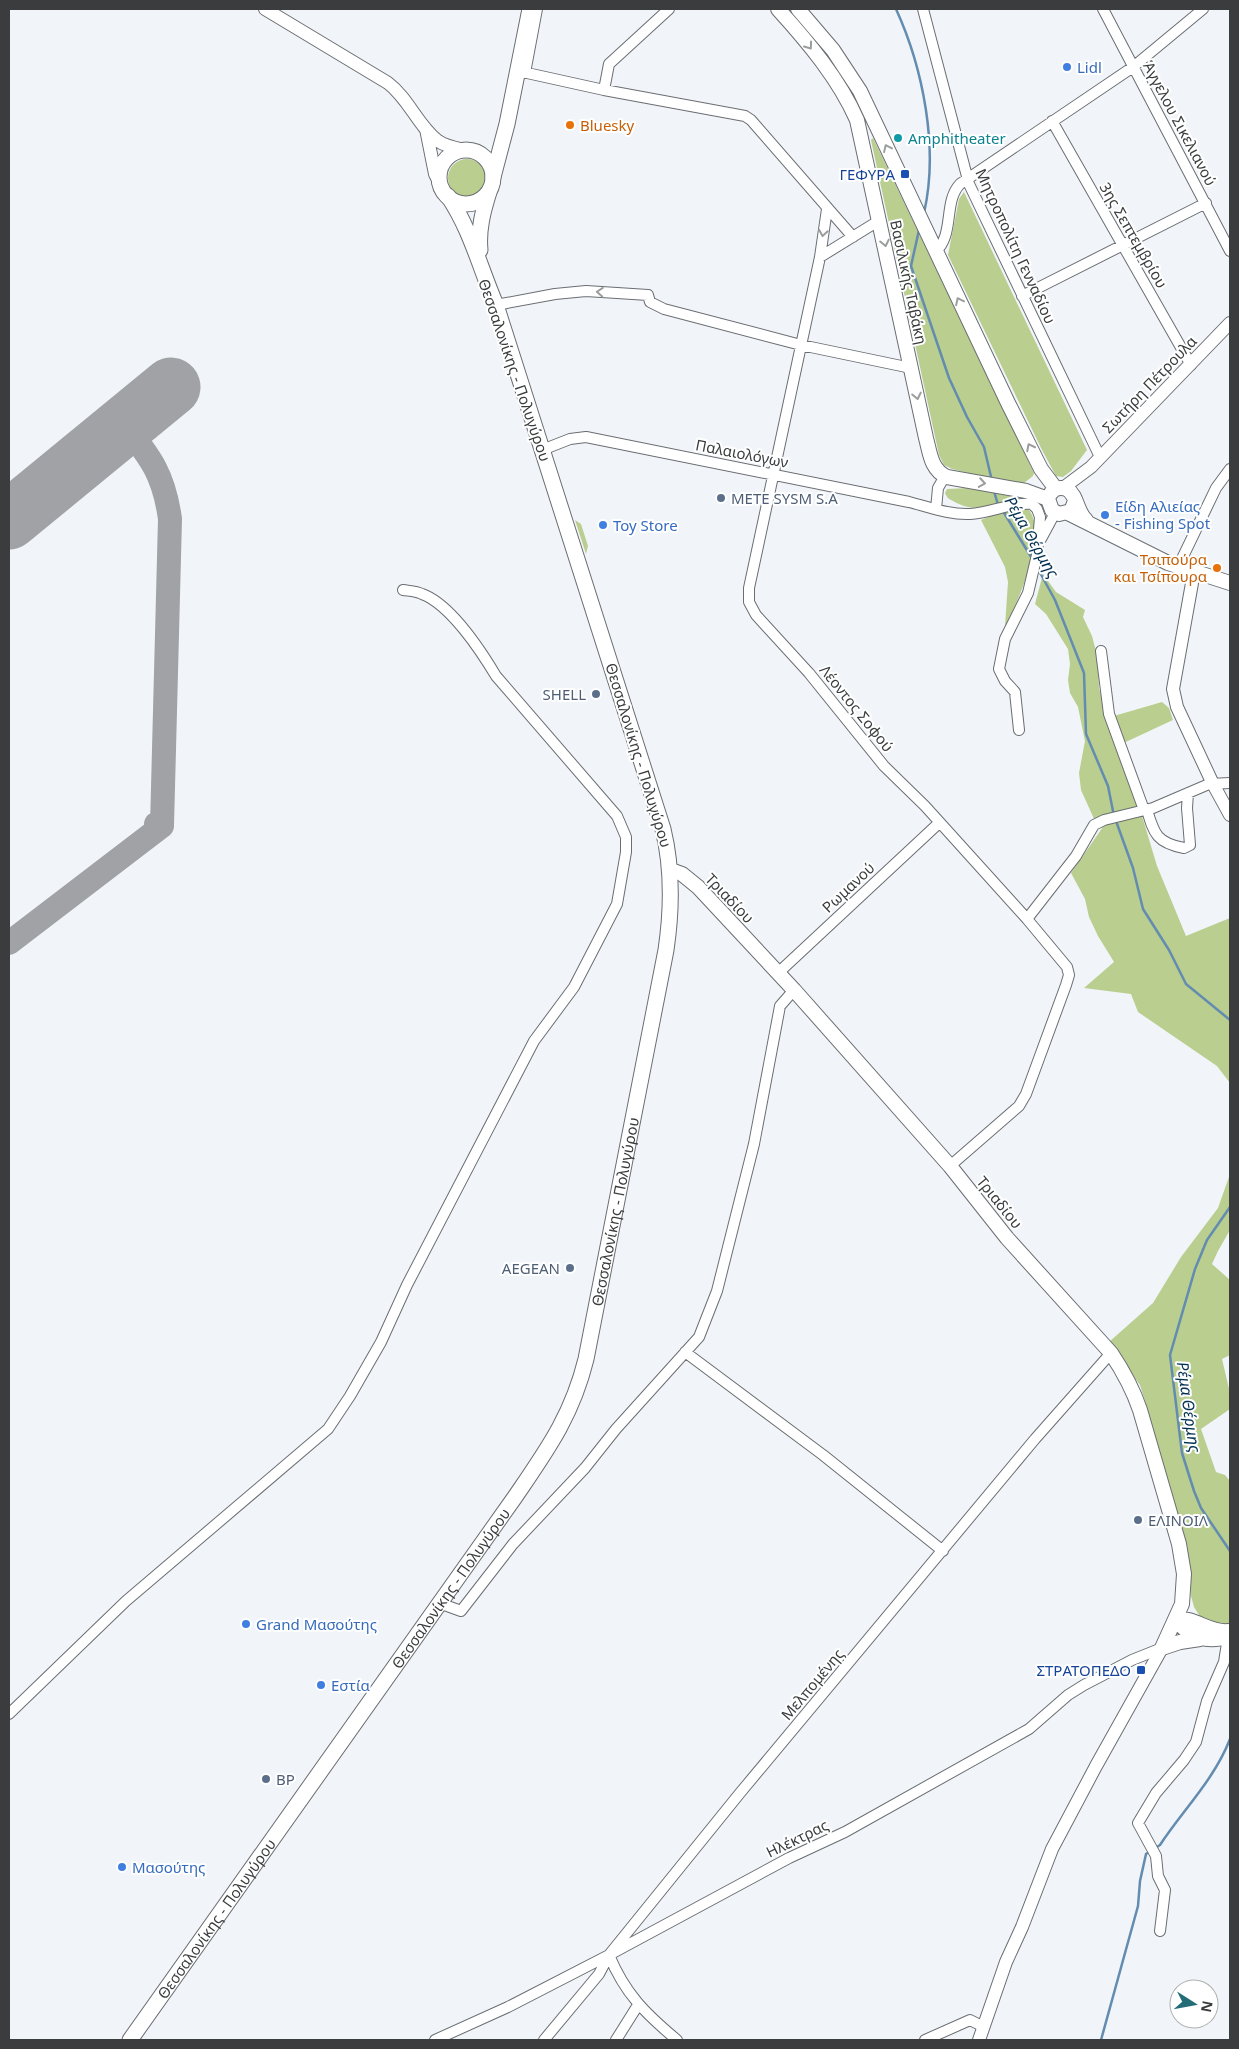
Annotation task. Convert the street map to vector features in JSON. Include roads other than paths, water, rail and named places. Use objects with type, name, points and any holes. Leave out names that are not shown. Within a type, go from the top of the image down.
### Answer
[{"type":"main road","name":"Θεσσαλονίκης - Πολυγύρου","points":[[482,272],[479,237],[482,213],[522,72],[530,9]]},
{"type":"main road","name":"Βασιλικής Ταβάκη","points":[[778,9],[800,33],[840,89],[857,120],[932,461],[937,470],[945,476]]},
{"type":"main road","name":"Βασιλικής Ταβάκη","points":[[798,9],[833,50],[868,107],[914,208],[1034,454],[1056,492]]},
{"type":"main road","points":[[840,89],[852,79]]},
{"type":"main road","name":"Θεσσαλονίκης - Πολυγύρου","points":[[467,150],[488,146],[507,124]]},
{"type":"main road","points":[[467,150],[484,156],[492,169],[492,183],[486,195],[474,203],[460,203],[444,190],[440,176],[444,161],[457,152],[467,150]]},
{"type":"main road","name":"Θεσσαλονίκης - Πολυγύρου","points":[[130,2040],[515,1497],[555,1437],[573,1404],[580,1384],[666,950],[671,870],[663,830],[496,305],[465,224],[444,190]]},
{"type":"main road","points":[[945,476],[1026,491],[1070,491],[1068,506]]},
{"type":"main road","points":[[1056,492],[1049,507],[1068,506],[1090,524],[1143,551],[1178,567],[1230,583]]},
{"type":"main road","name":"Τριαδίου","points":[[671,870],[682,874],[698,887],[794,990],[950,1166],[1007,1238],[1110,1353],[1128,1379],[1140,1410],[1180,1552],[1184,1582],[1182,1600],[1176,1619],[1162,1648]]},
{"type":"main road","points":[[1182,1600],[1187,1604],[1202,1633]]},
{"type":"main road","points":[[1176,1619],[1184,1619],[1202,1633]]},
{"type":"main road","points":[[1162,1648],[1202,1633],[1217,1631],[1229,1635]]},
{"type":"street","points":[[265,9],[388,83],[405,99],[426,129],[438,141],[467,150]]},
{"type":"street","points":[[537,9],[522,72],[604,90],[745,116],[751,120],[853,237]]},
{"type":"street","points":[[604,90],[609,64],[669,9]]},
{"type":"street","name":"Μητροπολίτη Γενναδίου","points":[[923,9],[967,178],[1100,458]]},
{"type":"street","name":"Άγγελου Σικελιανού","points":[[1103,9],[1206,202],[1230,251]]},
{"type":"street","points":[[933,246],[941,247],[945,239],[955,192],[957,187],[967,178],[1133,67],[1203,9]]},
{"type":"street","name":"3ης Σεπτεμβρίου","points":[[1052,121],[1191,365]]},
{"type":"street","points":[[426,129],[435,174],[444,190]]},
{"type":"street","points":[[1022,296],[1206,202]]},
{"type":"street","name":"Λέοντος Σοφού","points":[[827,209],[820,257],[749,588],[749,602],[756,615],[809,673],[884,766],[925,806],[1027,919],[1067,967],[1069,975],[1026,1094],[1019,1106],[950,1166]]},
{"type":"street","points":[[820,257],[880,220]]},
{"type":"street","points":[[496,305],[555,294],[586,291],[648,295],[650,302],[664,309],[801,345],[911,368]]},
{"type":"street","name":"Σωτήρη Πέτρουλα","points":[[1056,492],[1100,458],[1230,324]]},
{"type":"street","name":"Παλαιολόγων","points":[[542,450],[570,439],[586,437],[773,474],[957,514],[972,514],[1032,504],[1038,511],[1040,523],[1038,544]]},
{"type":"street","name":"Σωτήρη Πέτρουλα","points":[[1068,506],[1090,467]]},
{"type":"street","points":[[1178,567],[1216,488],[1230,469]]},
{"type":"street","points":[[936,508],[938,488],[945,476]]},
{"type":"street","points":[[1019,730],[1014,692],[1004,681],[999,669],[1006,639],[1028,593],[1038,544],[1068,506]]},
{"type":"street","points":[[1194,572],[1173,689],[1177,706],[1213,784],[1230,815]]},
{"type":"street","points":[[9,1714],[126,1602],[328,1429],[350,1396],[381,1342],[407,1285],[534,1041],[574,986],[617,904],[626,852],[626,837],[617,816],[496,676],[481,650],[440,604],[422,594],[403,590]]},
{"type":"street","points":[[1101,651],[1109,714],[1145,810],[1157,836],[1166,843],[1184,848],[1190,845],[1187,808],[1188,793]]},
{"type":"street","points":[[1027,919],[1076,856],[1094,825],[1104,820],[1145,810],[1213,784],[1230,783]]},
{"type":"street","name":"Ρωμανού","points":[[778,973],[940,823]]},
{"type":"street","points":[[439,1603],[461,1611],[513,1544],[584,1468],[616,1429],[699,1337],[717,1291],[754,1144],[780,1006],[794,990]]},
{"type":"street","points":[[685,1352],[823,1455],[943,1551]]},
{"type":"street","name":"Μελπομένης","points":[[544,2040],[599,1974],[609,1955],[740,1793],[1035,1439],[1110,1353]]},
{"type":"street","points":[[1160,1931],[1165,1890],[1158,1876],[1156,1856],[1138,1823],[1156,1793],[1184,1760],[1196,1742],[1207,1701],[1224,1662],[1229,1635]]},
{"type":"street","points":[[979,2040],[1006,1962],[1022,1927],[1052,1850],[1096,1766],[1162,1648]]},
{"type":"street","name":"Ηλέκτρας","points":[[435,2040],[609,1955],[788,1858],[845,1832],[1029,1729],[1084,1684],[1132,1660],[1162,1648]]},
{"type":"street","points":[[609,1955],[617,1975],[638,2006],[677,2040]]},
{"type":"street","points":[[616,2040],[638,2006]]},
{"type":"street","points":[[925,2040],[970,2020],[984,2026]]},
{"type":"waterway","name":"Ρέμα Θέρμης","points":[[896,9],[914,57],[926,109],[930,162],[924,213]]},
{"type":"waterway","name":"Ρέμα Θέρμης","points":[[919,230],[911,266],[949,378],[967,417],[984,447],[992,481]]},
{"type":"waterway","name":"Ρέμα Θέρμης","points":[[994,491],[998,505]]},
{"type":"waterway","name":"Ρέμα Θέρμης","points":[[1003,511],[1033,560]]},
{"type":"waterway","name":"Ρέμα Θέρμης","points":[[1038,569],[1055,600],[1084,673],[1086,734],[1108,786],[1114,816]]},
{"type":"waterway","name":"Ρέμα Θέρμης","points":[[1116,821],[1133,868],[1143,909],[1169,950],[1186,984],[1230,1020]]},
{"type":"waterway","name":"Ρέμα Θέρμης","points":[[1230,1207],[1207,1240],[1195,1269],[1170,1355],[1182,1453],[1201,1508],[1230,1551]]},
{"type":"waterway","points":[[1154,1849],[1160,1845],[1216,1768],[1230,1739]]},
{"type":"waterway","points":[[1101,2040],[1138,1906],[1140,1881],[1146,1854],[1149,1852]]},
{"type":"place","name":"Lidl","points":[[1067,67]]},
{"type":"place","name":"Bluesky","points":[[570,125]]},
{"type":"place","name":"Amphitheater","points":[[898,138]]},
{"type":"place","name":"ΓΕΦΥΡΑ","points":[[905,174]]},
{"type":"place","name":"METE SYSM S.A","points":[[721,498]]},
{"type":"place","name":"Είδη Αλιείας - Fishing Spot","points":[[1105,515]]},
{"type":"place","name":"Toy Store","points":[[603,525]]},
{"type":"place","name":"Τσιπούρα και Τσίπουρα","points":[[1217,568]]},
{"type":"place","name":"SHELL","points":[[596,694]]},
{"type":"place","name":"AEGEAN","points":[[570,1268]]},
{"type":"place","name":"ΕΛΙΝΟΙΛ","points":[[1138,1520]]},
{"type":"place","name":"Grand Μασούτης","points":[[246,1624]]},
{"type":"place","name":"ΣΤΡΑΤΟΠΕΔΟ","points":[[1141,1670]]},
{"type":"place","name":"Εστία","points":[[321,1685]]},
{"type":"place","name":"BP","points":[[266,1779]]},
{"type":"place","name":"Μασούτης","points":[[122,1867]]}]
